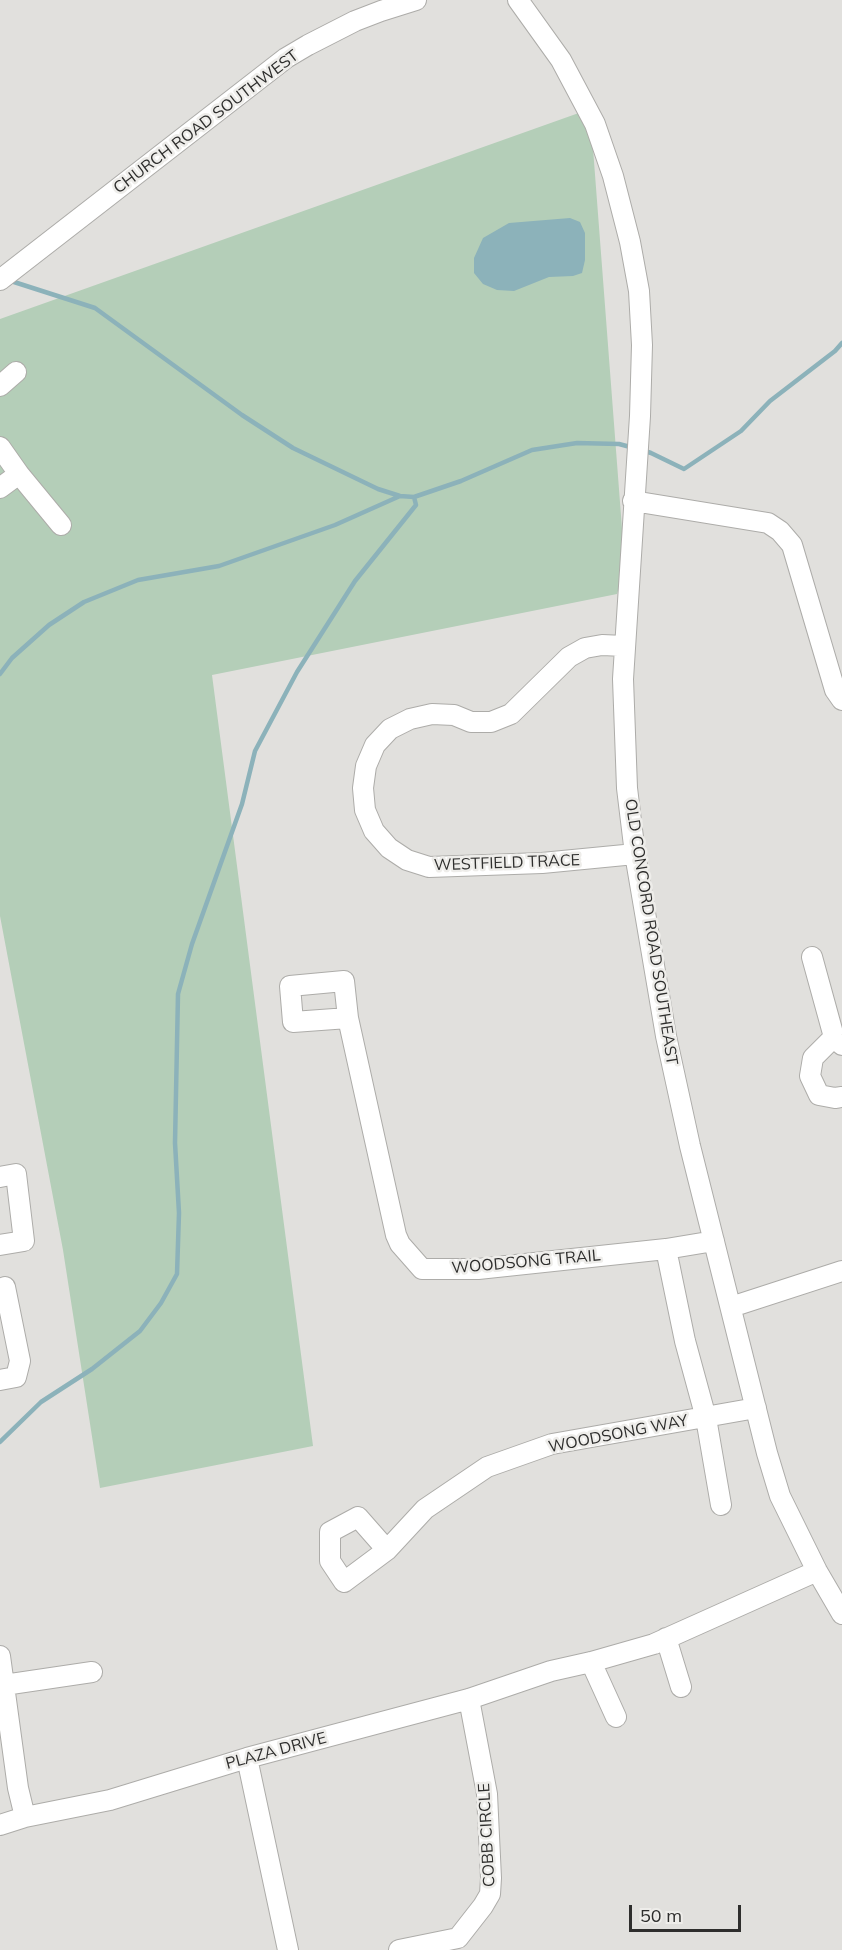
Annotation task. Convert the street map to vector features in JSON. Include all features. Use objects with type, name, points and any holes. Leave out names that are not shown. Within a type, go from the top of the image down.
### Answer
[{"type":"street","name":"CHURCH ROAD SOUTHWEST","points":[[5,276],[286,58],[355,21],[416,0]]},
{"type":"street","name":"OLD CONCORD ROAD SOUTHEAST","points":[[518,0],[561,60],[582,98],[604,148],[624,213],[635,267],[641,320],[642,370],[624,646],[623,709],[627,788],[635,854],[666,1036],[690,1146],[756,1408],[780,1496],[817,1571],[842,1614]]},
{"type":"street","points":[[0,386],[16,372]]},
{"type":"street","points":[[0,447],[19,474],[62,525]]},
{"type":"street","points":[[0,488],[19,474]]},
{"type":"street","points":[[634,494],[768,523],[780,531],[792,545],[835,690],[842,700]]},
{"type":"street","name":"WESTFIELD TRACE","points":[[624,646],[602,645],[585,648],[569,657],[512,714],[491,722],[471,722],[454,715],[432,714],[410,719],[390,729],[375,745],[366,766],[363,788],[365,810],[374,831],[389,848],[407,860],[429,867],[542,863],[635,854]]},
{"type":"street","points":[[812,957],[838,1041],[813,1058],[810,1076],[819,1095],[842,1097]]},
{"type":"street","name":"WOODSONG TRAIL","points":[[348,1018],[396,1235],[400,1244],[422,1269],[478,1269],[666,1249],[714,1241]]},
{"type":"street","points":[[0,1177],[16,1174],[24,1241],[0,1245]]},
{"type":"street","points":[[666,1249],[685,1341],[706,1418],[721,1505]]},
{"type":"street","points":[[731,1307],[842,1271]]},
{"type":"street","points":[[0,1380],[15,1377],[20,1361],[5,1287]]},
{"type":"street","name":"WOODSONG WAY","points":[[387,1550],[358,1517],[330,1532],[330,1561],[344,1581],[387,1550],[425,1509],[487,1467],[552,1444],[756,1408]]},
{"type":"street","name":"PLAZA DRIVE","points":[[0,1825],[25,1817],[110,1800],[247,1758],[469,1699],[551,1671],[654,1644],[817,1571]]},
{"type":"street","points":[[666,1638],[681,1687]]},
{"type":"street","points":[[0,1656],[5,1719],[25,1817]]},
{"type":"street","points":[[591,1662],[616,1717]]},
{"type":"street","points":[[4,1685],[92,1672]]},
{"type":"street","name":"COBB CIRCLE","points":[[399,1950],[458,1938],[490,1894],[488,1794],[469,1699]]},
{"type":"street","points":[[247,1758],[288,1950]]},
{"type":"green space","points":[[590,109],[625,568],[617,594],[212,675],[313,1446],[100,1488],[63,1250],[0,916],[0,319]]},
{"type":"water","points":[[570,218],[580,222],[585,233],[585,260],[582,273],[573,276],[549,277],[514,291],[497,290],[483,284],[474,273],[474,258],[483,238],[509,223]]},
{"type":"waterway","points":[[14,282],[95,308],[242,415],[293,448],[378,489],[400,496],[414,497],[461,481],[532,450],[577,443],[619,444],[634,448]]},
{"type":"waterway","points":[[642,450],[684,469],[741,431],[770,401],[835,351],[842,343]]},
{"type":"waterway","points":[[0,674],[12,658],[49,625],[84,602],[138,580],[219,566],[335,525],[400,496]]},
{"type":"waterway","points":[[0,1442],[41,1402],[92,1369],[140,1331],[161,1303],[177,1274],[179,1213],[175,1143],[178,994],[192,944],[242,804],[255,751],[297,672],[355,581],[416,505],[414,497]]}]
